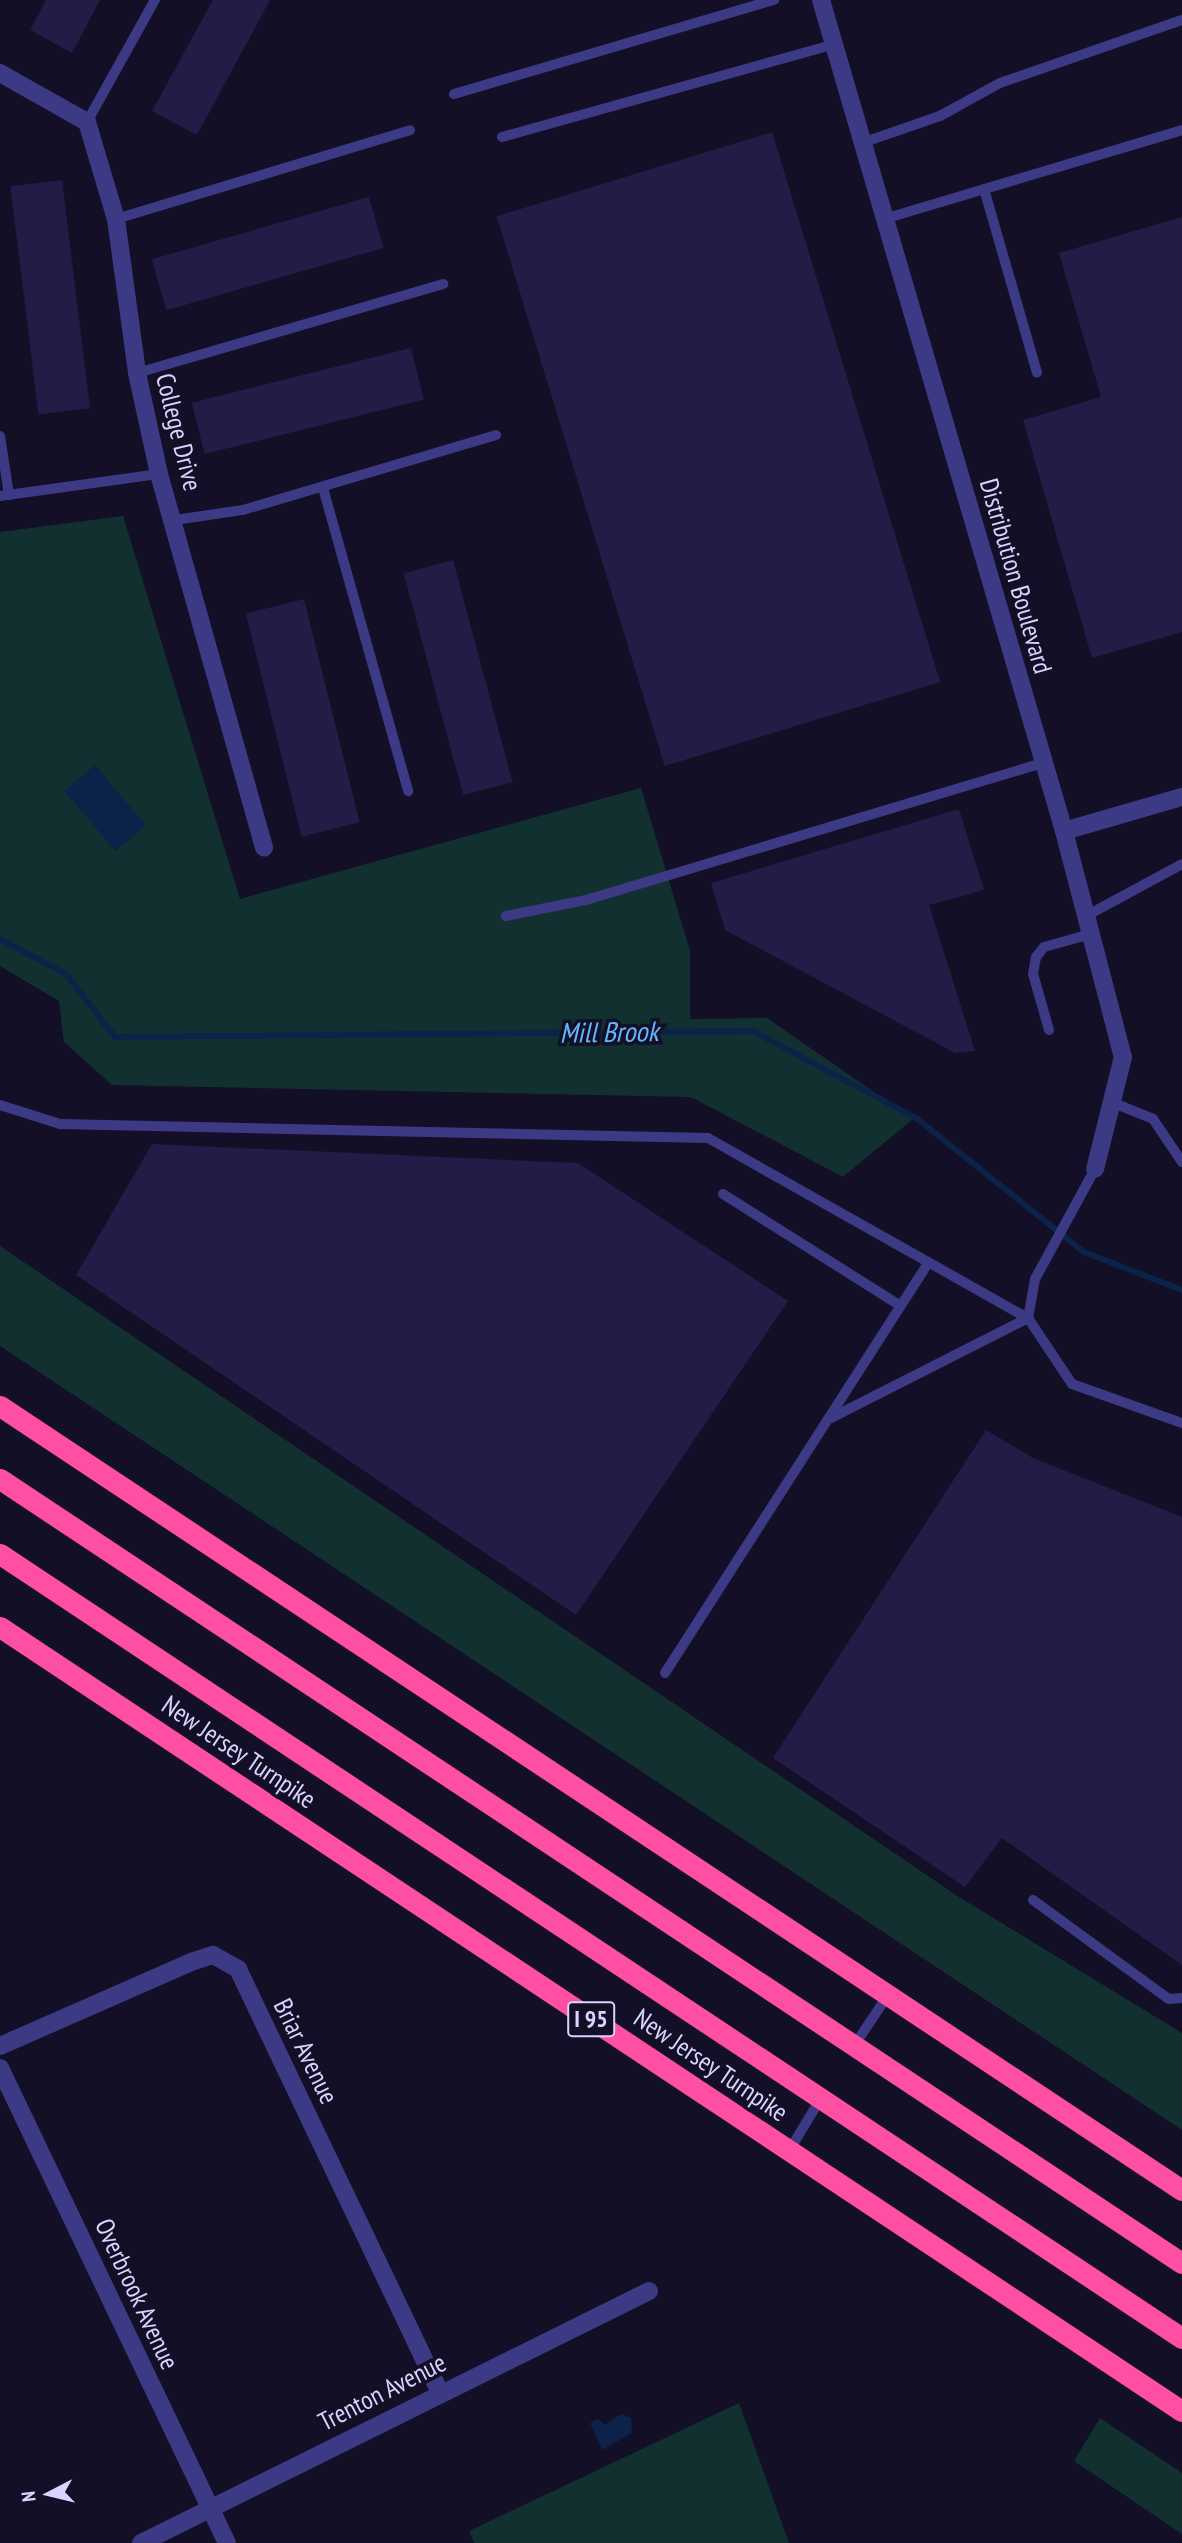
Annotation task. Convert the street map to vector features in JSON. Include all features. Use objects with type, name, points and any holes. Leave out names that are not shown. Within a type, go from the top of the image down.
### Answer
[{"type":"highway","points":[[0,1406],[1182,2190]]},
{"type":"highway","points":[[0,1479],[1182,2263]]},
{"type":"highway","name":"New Jersey Turnpike","points":[[0,1554],[1182,2338]]},
{"type":"highway","name":"New Jersey Turnpike","points":[[0,1627],[1182,2411]]},
{"type":"street","name":"Distribution Boulevard","points":[[821,0],[1064,831],[1123,1057],[1116,1104],[1095,1169]]},
{"type":"street","points":[[0,73],[87,122]]},
{"type":"street","name":"College Drive","points":[[87,122],[116,219],[136,373],[159,474],[175,520],[264,848]]},
{"type":"street","points":[[1064,831],[1182,797]]},
{"type":"street","name":"Briar Avenue","points":[[0,2046],[194,1961],[213,1955],[238,1969],[439,2391]]},
{"type":"street","name":"Overbrook Avenue","points":[[0,2068],[227,2543]]},
{"type":"street","name":"Trenton Avenue","points":[[141,2543],[439,2391],[649,2291]]},
{"type":"lane","points":[[87,122],[155,0]]},
{"type":"lane","points":[[454,94],[753,3],[774,0]]},
{"type":"lane","points":[[862,143],[940,116],[1000,83],[1182,20]]},
{"type":"lane","points":[[502,137],[834,44]]},
{"type":"lane","points":[[116,219],[410,130]]},
{"type":"lane","points":[[884,219],[1182,131]]},
{"type":"lane","points":[[984,189],[1037,373]]},
{"type":"lane","points":[[136,373],[443,284]]},
{"type":"lane","points":[[175,520],[243,510],[496,435]]},
{"type":"lane","points":[[0,436],[4,495],[159,474]]},
{"type":"lane","points":[[323,488],[408,791]]},
{"type":"lane","points":[[506,916],[586,900],[1044,763]]},
{"type":"lane","points":[[1086,916],[1182,864]]},
{"type":"lane","points":[[1049,1030],[1032,974],[1036,957],[1044,947],[1091,934]]},
{"type":"lane","points":[[1116,1104],[1153,1119],[1173,1140],[1182,1162]]},
{"type":"lane","points":[[0,1105],[60,1124],[708,1138],[1028,1318],[1072,1384],[1182,1423]]},
{"type":"lane","points":[[1028,1318],[1035,1279],[1095,1169]]},
{"type":"lane","points":[[723,1194],[901,1306]]},
{"type":"lane","points":[[665,1673],[929,1262]]},
{"type":"lane","points":[[828,1419],[1028,1318]]},
{"type":"lane","points":[[1033,1900],[1169,1998],[1182,1998]]},
{"type":"lane","points":[[854,2046],[888,1995]]},
{"type":"lane","points":[[789,2151],[821,2098]]},
{"type":"green space","points":[[123,516],[240,899],[641,788],[690,951],[690,1019],[767,1018],[913,1119],[843,1177],[691,1097],[112,1085],[64,1042],[59,1001],[0,966],[0,532]]},
{"type":"green space","points":[[0,1246],[959,1897],[1182,2033],[1182,2130],[0,1346]]},
{"type":"green space","points":[[739,2403],[789,2543],[474,2543],[469,2531]]},
{"type":"green space","points":[[1100,2418],[1182,2473],[1182,2534],[1074,2461]]},
{"type":"water","points":[[95,765],[146,826],[115,851],[64,791]]},
{"type":"water","points":[[621,2414],[631,2418],[632,2433],[602,2450],[590,2423],[598,2419],[605,2425]]},
{"type":"building","points":[[46,0],[100,0],[72,53],[30,30]]},
{"type":"building","points":[[213,0],[270,0],[197,135],[152,111]]},
{"type":"building","points":[[772,132],[940,682],[665,766],[497,216]]},
{"type":"building","points":[[62,180],[90,408],[38,415],[10,186]]},
{"type":"building","points":[[369,197],[384,248],[166,310],[152,259]]},
{"type":"building","points":[[1182,217],[1182,632],[1092,658],[1023,420],[1101,397],[1059,253]]},
{"type":"building","points":[[411,348],[424,399],[205,454],[192,403]]},
{"type":"building","points":[[453,560],[513,782],[463,795],[404,573]]},
{"type":"building","points":[[304,599],[360,822],[301,837],[246,614]]},
{"type":"building","points":[[959,809],[984,890],[929,905],[975,1051],[955,1053],[725,930],[711,883]]},
{"type":"building","points":[[152,1144],[578,1163],[788,1301],[576,1615],[76,1275]]},
{"type":"building","points":[[986,1430],[1033,1458],[1182,1517],[1182,1965],[1002,1838],[965,1887],[773,1758]]},
{"type":"waterway","name":"Mill Brook","points":[[0,939],[66,974],[115,1037],[753,1031],[916,1118],[1084,1252],[1182,1290]]}]
